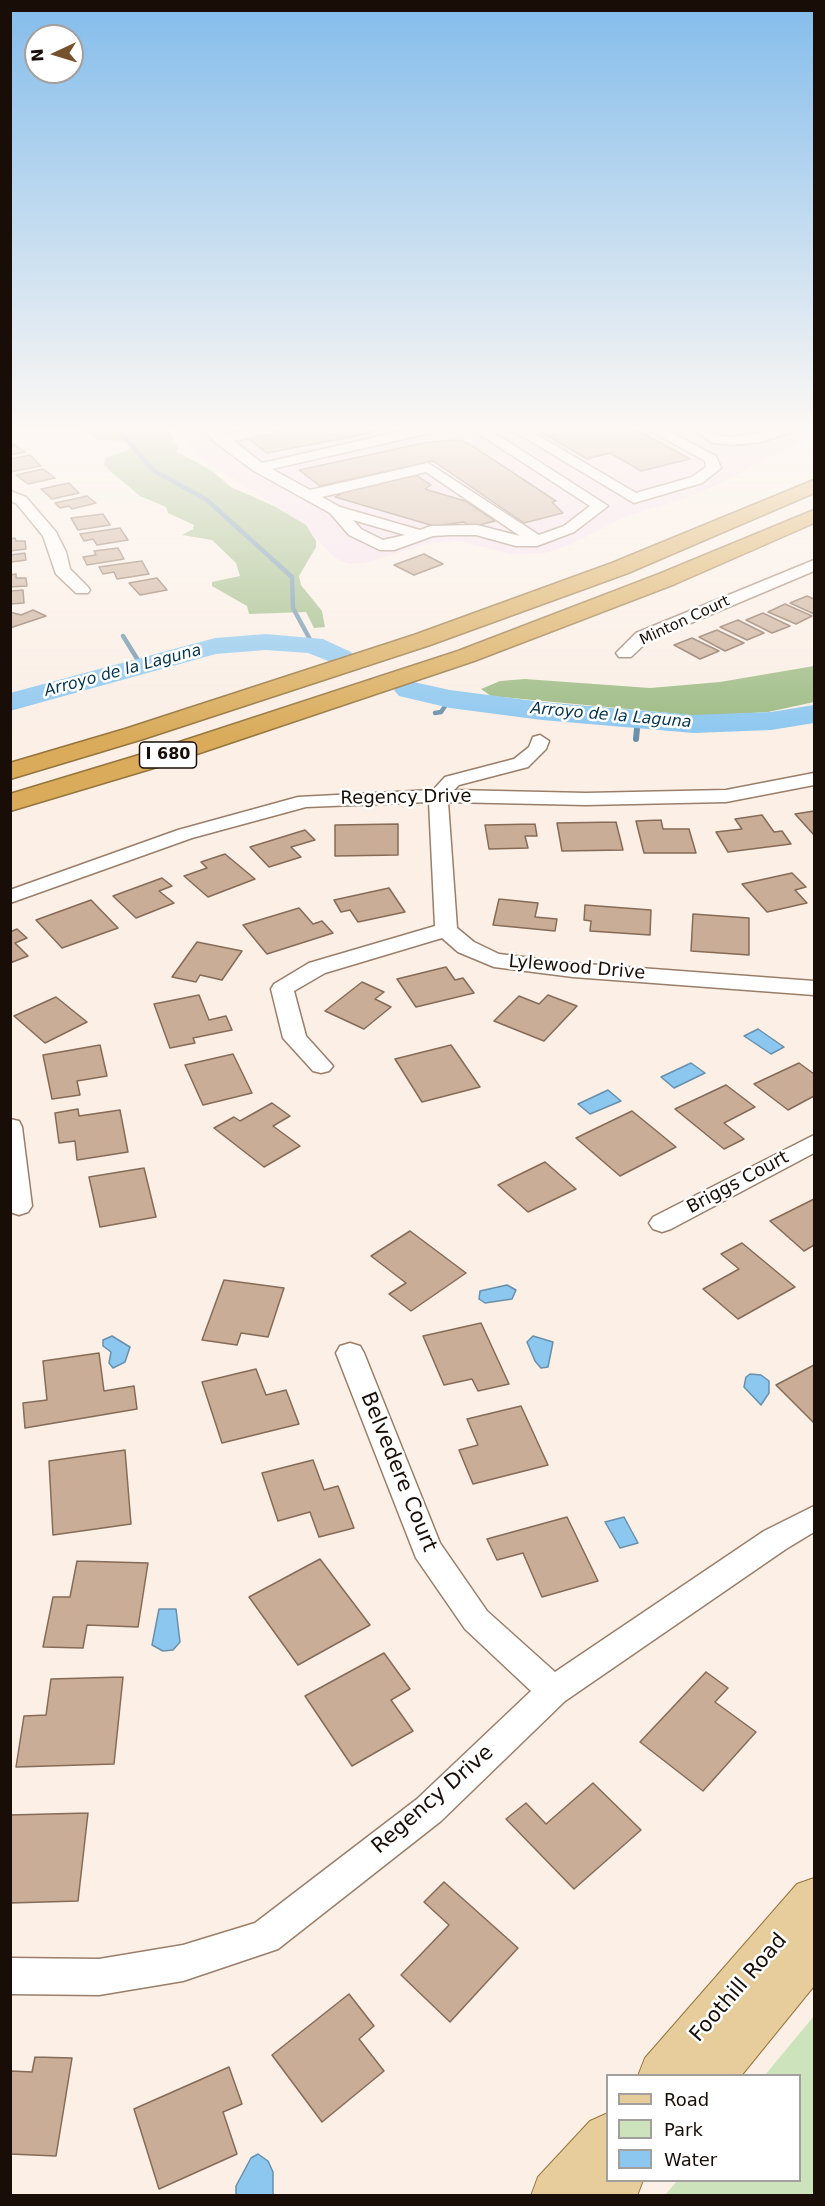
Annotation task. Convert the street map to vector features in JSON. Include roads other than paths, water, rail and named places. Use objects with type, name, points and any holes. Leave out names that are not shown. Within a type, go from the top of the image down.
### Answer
[{"type":"highway","points":[[620,568],[692,533]]},
{"type":"highway","name":"I 680","points":[[10,771],[270,691],[422,640],[620,568],[703,533]]},
{"type":"highway","name":"I 680","points":[[10,803],[159,758],[465,656],[667,579],[774,533]]},
{"type":"main road","name":"Foothill Road","points":[[665,2074],[814,1900]]},
{"type":"main road","name":"Foothill Road","points":[[710,2074],[814,1949]]},
{"type":"main road","points":[[557,2196],[606,2141]]},
{"type":"main road","points":[[604,2196],[616,2182]]},
{"type":"street","points":[[48,533],[64,576],[82,590]]},
{"type":"street","points":[[413,533],[420,535],[428,533]]},
{"type":"street","points":[[487,533],[516,541],[537,541],[562,533]]},
{"type":"street","points":[[525,533],[537,541]]},
{"type":"street","name":"Minton Court","points":[[625,654],[642,638],[814,565]]},
{"type":"street","points":[[321,1066],[295,1038],[282,989],[317,968],[446,930],[438,796],[452,781],[521,763],[537,749],[540,741]]},
{"type":"street","name":"Regency Drive","points":[[10,897],[185,834],[305,801],[438,796],[586,799],[726,796],[814,779]]},
{"type":"street","name":"Lylewood Drive","points":[[446,930],[466,947],[494,960],[573,970],[814,988]]},
{"type":"street","points":[[10,1127],[19,1206]]},
{"type":"street","name":"Briggs Court","points":[[662,1223],[814,1143]]},
{"type":"street","name":"Belvedere Court","points":[[350,1353],[427,1549],[476,1620],[553,1691]]},
{"type":"street","name":"Regency Drive","points":[[10,1976],[99,1977],[183,1963],[265,1937],[429,1810],[553,1691],[775,1540],[814,1518]]},
{"type":"water","points":[[758,1029],[784,1047],[771,1054],[744,1036]]},
{"type":"water","points":[[691,1063],[705,1073],[674,1088],[661,1077]]},
{"type":"water","points":[[608,1090],[621,1101],[590,1114],[578,1104]]},
{"type":"water","points":[[507,1285],[516,1290],[512,1299],[485,1303],[479,1299],[480,1291]]},
{"type":"water","points":[[112,1336],[130,1347],[125,1362],[113,1368],[109,1363],[111,1352],[103,1346],[103,1340]]},
{"type":"water","points":[[533,1336],[553,1342],[548,1367],[541,1368],[535,1361],[527,1342]]},
{"type":"water","points":[[750,1374],[761,1375],[769,1381],[769,1393],[761,1405],[744,1387],[746,1377]]},
{"type":"water","points":[[624,1517],[638,1543],[620,1548],[605,1522]]},
{"type":"water","points":[[159,1609],[176,1609],[180,1642],[173,1650],[163,1651],[152,1645]]},
{"type":"water","points":[[258,2154],[268,2161],[273,2172],[273,2195],[236,2195],[236,2186],[251,2158]]},
{"type":"waterway","points":[[243,533],[292,577],[293,608],[313,645]]},
{"type":"waterway","points":[[123,636],[141,665]]},
{"type":"waterway","name":"Arroyo de la Laguna","points":[[10,702],[215,646],[266,642],[313,645],[341,658]]},
{"type":"waterway","name":"Arroyo de la Laguna","points":[[409,690],[450,699],[542,711],[694,724],[771,721],[814,714]]},
{"type":"waterway","points":[[435,713],[441,712],[450,699]]},
{"type":"waterway","points":[[636,739],[638,718]]}]
